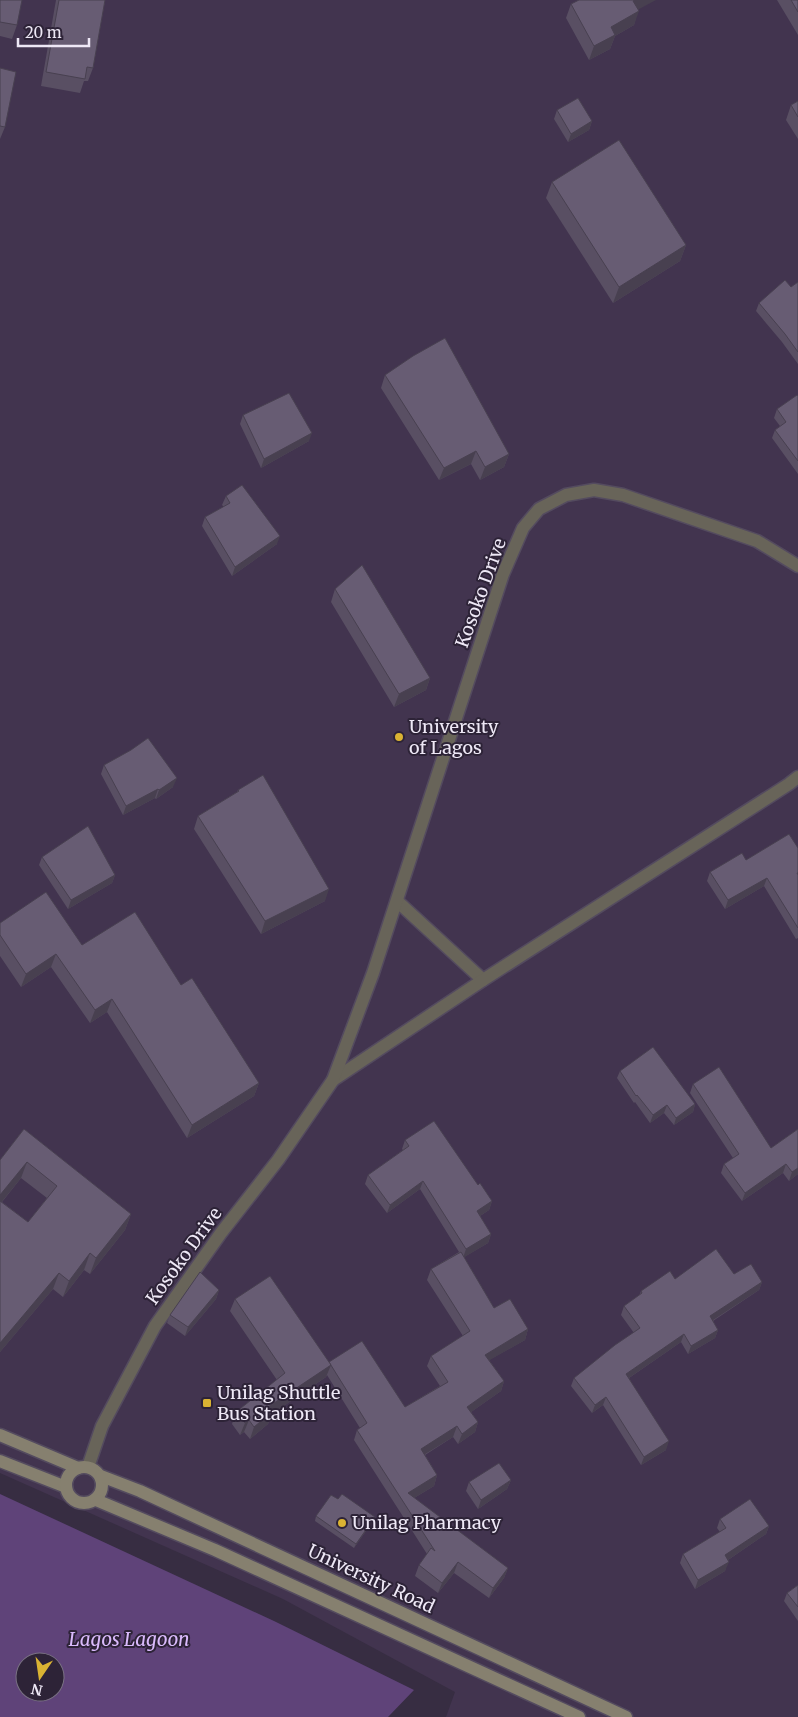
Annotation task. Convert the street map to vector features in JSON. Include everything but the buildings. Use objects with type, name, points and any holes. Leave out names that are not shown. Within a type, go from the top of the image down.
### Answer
[{"type":"main road","points":[[0,1435],[83,1468],[95,1470],[103,1484],[101,1493],[96,1500],[81,1504],[68,1495],[66,1479],[71,1472],[83,1468]]},
{"type":"main road","points":[[0,1461],[66,1488]]},
{"type":"main road","name":"University Road","points":[[100,1476],[149,1495],[626,1717]]},
{"type":"main road","points":[[96,1500],[216,1550],[580,1717]]},
{"type":"street","name":"Kosoko Drive","points":[[83,1468],[102,1426],[155,1326],[222,1233],[278,1160],[333,1080],[373,973],[503,574],[523,528],[539,509],[566,495],[594,490],[623,495],[757,541],[798,566]]},
{"type":"street","name":"Kosoko Drive","points":[[333,1080],[483,980],[626,890],[798,777]]},
{"type":"street","points":[[397,901],[483,980]]},
{"type":"shaded area","name":"University of Lagos","points":[[0,0],[798,0],[798,1717],[446,1717],[455,1692],[283,1599],[0,1473]]},
{"type":"water","name":"Lagos Lagoon","points":[[0,1494],[274,1621],[414,1690],[388,1717],[0,1717]]},
{"type":"place","name":"University of Lagos","points":[[399,737]]},
{"type":"place","name":"Unilag Shuttle Bus Station","points":[[207,1403]]},
{"type":"place","name":"Unilag Pharmacy","points":[[342,1523]]}]
